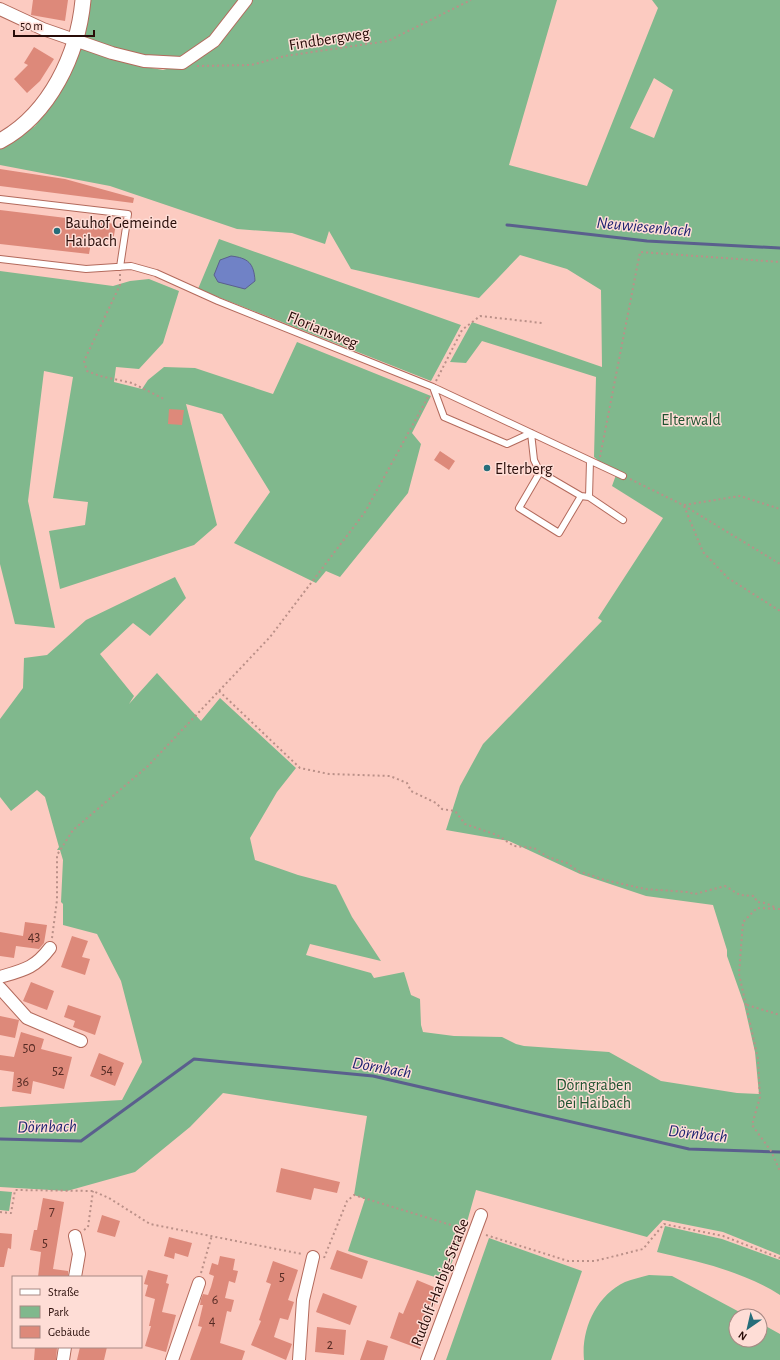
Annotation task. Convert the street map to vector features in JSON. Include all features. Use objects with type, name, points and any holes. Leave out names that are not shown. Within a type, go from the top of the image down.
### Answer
[{"type":"street","points":[[0,141],[22,127],[41,107],[56,84],[75,41],[83,0]]},
{"type":"street","points":[[0,9],[18,19],[75,41],[112,53],[144,61],[182,63],[214,41],[246,0]]},
{"type":"street","points":[[0,977],[25,970],[41,960],[50,948]]},
{"type":"street","points":[[0,988],[27,1018],[81,1041]]},
{"type":"street","name":"Rudolf-Harbig-Straße","points":[[427,1360],[476,1232],[481,1215]]},
{"type":"street","points":[[75,1236],[79,1254],[75,1276]]},
{"type":"street","points":[[299,1360],[303,1300],[313,1257]]},
{"type":"street","points":[[172,1360],[199,1282]]},
{"type":"street","points":[[63,1360],[65,1348]]},
{"type":"lane","points":[[0,199],[128,214],[120,267]]},
{"type":"lane","name":"Floriansweg","points":[[0,259],[86,269],[130,266],[156,273],[218,302],[433,387],[530,434],[623,476]]},
{"type":"lane","points":[[433,387],[444,417],[507,444],[530,434],[534,460],[540,472],[581,496],[589,497],[623,520]]},
{"type":"lane","points":[[589,497],[590,461]]},
{"type":"lane","points":[[540,472],[518,508],[559,533],[581,496]]},
{"type":"path","name":"Findbergweg","points":[[182,63],[198,66],[251,65],[285,56],[388,41],[471,0]]},
{"type":"path","points":[[599,464],[640,252],[780,262]]},
{"type":"path","points":[[120,267],[120,285],[84,361],[87,371],[132,384],[164,399]]},
{"type":"path","points":[[50,948],[57,900],[57,855],[73,830],[148,766],[270,637],[365,512],[433,387],[462,330],[480,316],[542,323]]},
{"type":"path","points":[[623,476],[683,505],[780,564]]},
{"type":"path","points":[[683,505],[740,496],[780,509]]},
{"type":"path","points":[[683,505],[703,552],[728,578],[780,611]]},
{"type":"path","points":[[220,691],[300,768],[329,774],[390,776],[407,783],[411,792],[436,803],[442,809],[455,810],[465,824],[497,835],[514,846],[534,848],[548,857],[567,863],[578,871],[605,880],[645,889],[695,894],[725,886],[740,895],[754,896],[757,902],[765,902],[780,909]]},
{"type":"path","points":[[777,908],[757,908],[744,922],[739,974],[758,1059],[760,1097],[752,1125],[771,1151],[780,1171]]},
{"type":"path","points":[[747,1005],[780,1015]]},
{"type":"path","points":[[0,1212],[11,1213],[15,1190],[94,1191],[109,1198],[150,1224],[324,1258],[347,1201],[354,1195],[568,1261],[596,1260],[643,1249],[664,1224],[723,1236],[780,1258]]},
{"type":"path","points":[[75,1236],[88,1227],[94,1191]]},
{"type":"path","points":[[199,1282],[212,1235]]},
{"type":"green space","points":[[88,0],[240,0],[230,18],[193,52],[174,58],[138,57],[83,38]]},
{"type":"green space","points":[[250,0],[557,0],[509,165],[587,186],[658,8],[652,0],[780,0],[780,1255],[723,1232],[663,1220],[647,1237],[476,1190],[465,1229],[445,1280],[348,1251],[365,1199],[354,1195],[367,1116],[223,1093],[190,1127],[135,1172],[67,1191],[0,1187],[0,1107],[122,1100],[142,1062],[121,981],[97,934],[63,925],[63,904],[61,902],[63,860],[60,850],[57,850],[59,847],[45,797],[37,790],[11,811],[0,797],[0,719],[23,688],[24,658],[47,655],[86,620],[175,577],[186,598],[150,636],[133,623],[100,654],[134,696],[129,704],[157,673],[201,721],[220,698],[296,768],[277,792],[250,838],[255,860],[298,875],[336,885],[352,917],[381,961],[310,944],[306,955],[371,973],[374,978],[404,972],[411,995],[420,999],[421,1025],[423,1032],[454,1036],[502,1037],[524,1046],[609,1052],[661,1081],[737,1093],[759,1094],[755,1052],[744,1004],[727,956],[727,950],[713,905],[646,896],[580,874],[509,841],[446,830],[460,786],[483,744],[602,621],[598,618],[663,518],[612,486],[616,475],[594,457],[596,377],[482,341],[466,363],[450,362],[472,322],[602,367],[601,290],[567,269],[520,255],[479,298],[351,269],[329,231],[325,244],[292,233],[237,229],[110,186],[0,165],[0,149],[35,126],[57,96],[78,48],[135,65],[163,70],[196,61],[217,44]],"holes":[[[654,78],[673,90],[654,138],[630,128]]]},
{"type":"green space","points":[[219,239],[461,325],[431,381],[198,289]]},
{"type":"green space","points":[[0,271],[113,286],[130,281],[149,279],[179,291],[163,343],[139,369],[116,367],[114,382],[142,389],[148,380],[164,367],[195,368],[273,394],[297,342],[431,396],[412,433],[421,444],[408,493],[340,577],[326,571],[316,583],[234,543],[270,492],[222,414],[186,404],[217,525],[194,545],[60,589],[49,531],[85,525],[88,502],[53,498],[73,377],[44,371],[28,501],[55,628],[15,624],[0,564]]},
{"type":"green space","points":[[0,1191],[12,1192],[9,1211],[0,1210]]},
{"type":"green space","points":[[665,1226],[722,1239],[780,1260],[780,1295],[736,1273],[657,1252]]},
{"type":"green space","points":[[489,1238],[582,1271],[551,1360],[446,1360]]},
{"type":"green space","points":[[649,1275],[672,1276],[732,1308],[728,1308],[728,1348],[768,1348],[768,1327],[780,1334],[780,1360],[584,1360],[585,1337],[588,1325],[598,1305],[615,1288],[634,1279]]},
{"type":"water","points":[[231,256],[246,260],[249,262],[253,270],[255,281],[245,289],[218,282],[214,275],[220,260]]},
{"type":"building","points":[[33,0],[68,0],[65,21],[31,15]]},
{"type":"building","points":[[34,47],[54,59],[40,81],[27,93],[14,79],[28,65],[24,63]]},
{"type":"building","points":[[0,169],[65,179],[134,198],[133,203],[0,186]]},
{"type":"building","name":"Bauhof Gemeinde Haibach","points":[[0,210],[116,224],[113,241],[92,237],[89,254],[0,244]]},
{"type":"building","points":[[169,409],[184,410],[182,425],[168,424]]},
{"type":"building","points":[[440,451],[455,461],[449,470],[434,460]]},
{"type":"building","points":[[25,922],[47,925],[44,943],[39,949],[16,946],[14,958],[0,956],[0,932],[23,936]]},
{"type":"building","points":[[72,936],[88,941],[82,957],[90,959],[85,975],[61,967]]},
{"type":"building","points":[[31,982],[54,991],[47,1010],[23,1001]]},
{"type":"building","points":[[68,1005],[101,1016],[95,1035],[73,1027],[75,1021],[64,1017]]},
{"type":"building","points":[[0,1016],[19,1020],[15,1038],[0,1035]]},
{"type":"building","points":[[21,1032],[44,1039],[41,1049],[72,1057],[64,1089],[33,1081],[31,1094],[12,1091],[14,1072],[0,1070],[0,1055],[14,1057]]},
{"type":"building","points":[[99,1053],[124,1063],[115,1086],[90,1076]]},
{"type":"building","points":[[281,1168],[340,1182],[337,1193],[314,1188],[311,1200],[276,1192]]},
{"type":"building","points":[[43,1198],[64,1202],[53,1269],[68,1271],[68,1276],[38,1276],[41,1252],[30,1250],[34,1230],[37,1230]]},
{"type":"building","points":[[102,1215],[120,1221],[115,1237],[97,1232]]},
{"type":"building","points":[[0,1233],[12,1234],[11,1249],[8,1248],[4,1267],[0,1267]]},
{"type":"building","points":[[169,1237],[192,1243],[188,1257],[175,1253],[174,1259],[164,1256]]},
{"type":"building","points":[[337,1250],[368,1261],[362,1279],[330,1269]]},
{"type":"building","points":[[220,1256],[235,1259],[233,1270],[238,1271],[235,1283],[229,1281],[225,1298],[234,1300],[231,1312],[227,1311],[220,1343],[245,1351],[242,1360],[190,1360],[202,1327],[198,1326],[203,1305],[200,1305],[201,1299],[203,1294],[208,1295],[214,1276],[209,1274],[212,1263],[218,1265]]},
{"type":"building","points":[[273,1261],[298,1270],[288,1300],[294,1302],[288,1320],[280,1318],[274,1337],[292,1344],[286,1360],[251,1345],[261,1321],[259,1320],[271,1284],[266,1282]]},
{"type":"building","points":[[148,1270],[168,1275],[166,1283],[169,1284],[162,1312],[176,1315],[166,1352],[145,1346],[151,1326],[149,1326],[155,1299],[145,1296],[148,1285],[144,1284]]},
{"type":"building","points":[[417,1280],[441,1290],[427,1323],[430,1323],[420,1349],[390,1338],[399,1312],[403,1314]]},
{"type":"building","points":[[323,1293],[357,1306],[350,1325],[316,1312]]},
{"type":"building","points":[[317,1327],[346,1330],[344,1355],[315,1352]]},
{"type":"building","points":[[367,1340],[388,1346],[384,1360],[360,1360]]},
{"type":"building","points":[[35,1348],[57,1348],[56,1360],[34,1360]]},
{"type":"building","points":[[80,1348],[107,1348],[104,1360],[77,1360]]},
{"type":"waterway","name":"Neuwiesenbach","points":[[507,225],[647,241],[780,248]]},
{"type":"waterway","name":"Dörnbach","points":[[0,1139],[81,1141],[194,1059],[373,1076],[689,1149],[780,1152]]},
{"type":"place","name":"Bauhof Gemeinde Haibach","points":[[57,231]]},
{"type":"place","name":"Elterberg","points":[[487,468]]},
{"type":"park label","name":"Elterwald","points":[[691,419]]},
{"type":"park label","name":"Dörngraben bei Haibach","points":[[594,1093]]}]
